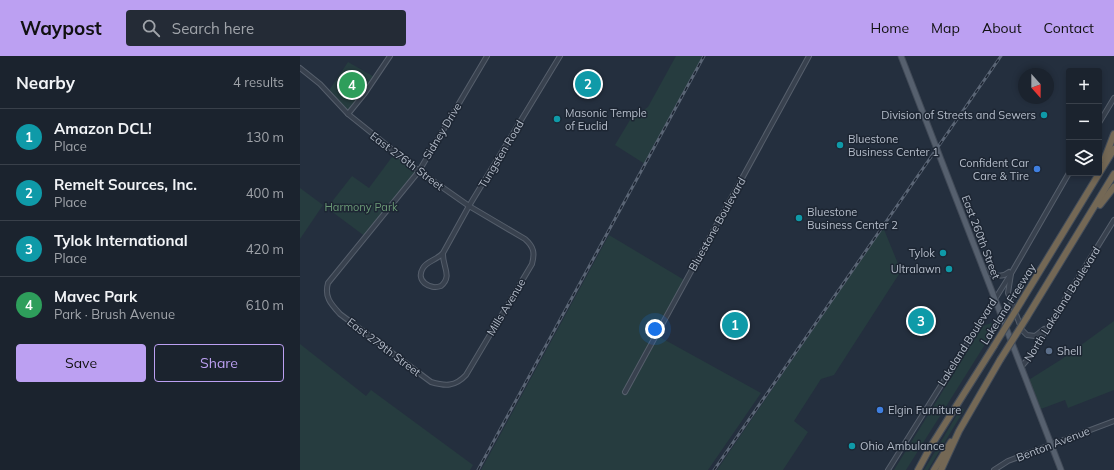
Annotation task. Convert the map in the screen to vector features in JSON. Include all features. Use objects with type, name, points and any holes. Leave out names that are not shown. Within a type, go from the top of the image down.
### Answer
[{"type":"highway","points":[[1097,178],[1114,134]]},
{"type":"highway","name":"Lakeland Freeway","points":[[918,470],[931,446],[994,346],[1114,148]]},
{"type":"highway","name":"Lakeland Freeway","points":[[941,470],[959,431],[1000,360],[1114,174]]},
{"type":"highway","points":[[1088,218],[1114,187]]},
{"type":"highway","points":[[934,470],[959,431]]},
{"type":"highway","points":[[913,470],[931,446]]},
{"type":"main road","name":"East 260th Street","points":[[901,56],[1061,470]]},
{"type":"street","points":[[348,114],[365,93],[390,56]]},
{"type":"street","name":"Sidney Drive","points":[[333,278],[419,171],[487,56]]},
{"type":"street","name":"Tungsten Road","points":[[443,253],[442,261],[447,274],[447,279],[441,286],[431,288],[426,285],[421,278],[422,269],[439,258],[443,253],[469,206],[560,56]]},
{"type":"street","name":"Bluestone Boulevard","points":[[625,392],[809,56]]},
{"type":"street","name":"East 276th Street","points":[[300,68],[320,84],[348,114],[419,171],[469,206],[525,239]]},
{"type":"street","points":[[1102,118],[1114,98]]},
{"type":"street","name":"Lakeland Boulevard","points":[[888,470],[1012,271],[1067,176]]},
{"type":"street","name":"North Lakeland Boulevard","points":[[1021,367],[1114,220]]},
{"type":"street","name":"Mills Avenue","points":[[466,375],[532,264],[534,256],[532,246],[525,239]]},
{"type":"street","points":[[983,269],[997,276],[1006,275],[1012,271]]},
{"type":"street","points":[[1012,271],[1008,293],[1022,330],[1027,335],[1035,336],[1047,326]]},
{"type":"street","name":"East 279th Street","points":[[333,278],[328,283],[326,289],[330,304],[340,314],[431,382],[444,386],[453,385],[466,375]]},
{"type":"street","name":"Benton Avenue","points":[[994,470],[1008,461],[1114,421]]},
{"type":"green space","points":[[676,56],[704,56],[645,164],[615,145],[630,120],[648,107]]},
{"type":"green space","points":[[348,62],[376,78],[348,114],[328,92]]},
{"type":"green space","name":"Harmony Park","points":[[395,153],[419,171],[366,237],[327,208],[352,176],[369,188]]},
{"type":"green space","points":[[300,188],[323,205],[300,239]]},
{"type":"green space","points":[[883,227],[901,271],[834,375],[821,379],[794,421],[808,432],[783,470],[717,470]]},
{"type":"green space","points":[[609,235],[686,281],[656,335],[761,393],[708,470],[481,470]]},
{"type":"green space","points":[[1114,321],[1114,390],[1068,408],[1065,400],[1038,410],[1027,381],[1062,359]]},
{"type":"green space","points":[[991,323],[996,327],[906,470],[894,470],[983,326]]},
{"type":"green space","points":[[300,344],[366,396],[371,390],[473,465],[470,470],[300,470]]},
{"type":"green space","points":[[961,408],[964,410],[928,470],[924,470]]},
{"type":"railway","points":[[478,470],[704,56]]},
{"type":"railway","points":[[714,470],[1001,56]]},
{"type":"place","name":"Remelt Sources, Inc.","points":[[588,84]]},
{"type":"place","name":"Mavec Park","points":[[352,85]]},
{"type":"place","name":"Division of Streets and Sewers","points":[[1044,115]]},
{"type":"place","name":"Masonic Temple of Euclid","points":[[557,119]]},
{"type":"place","name":"Bluestone Business Center 1","points":[[840,145]]},
{"type":"place","name":"Confident Car Care & Tire","points":[[1037,169]]},
{"type":"place","name":"Bluestone Business Center 2","points":[[799,218]]},
{"type":"place","name":"Tylok","points":[[943,253]]},
{"type":"place","name":"Ultralawn","points":[[949,269]]},
{"type":"place","name":"Tylok International","points":[[921,321]]},
{"type":"place","name":"Amazon DCL!","points":[[735,325]]},
{"type":"place","name":"Shell","points":[[1049,351]]},
{"type":"place","name":"Elgin Furniture","points":[[880,410]]},
{"type":"place","name":"Ohio Ambulance","points":[[852,446]]}]
